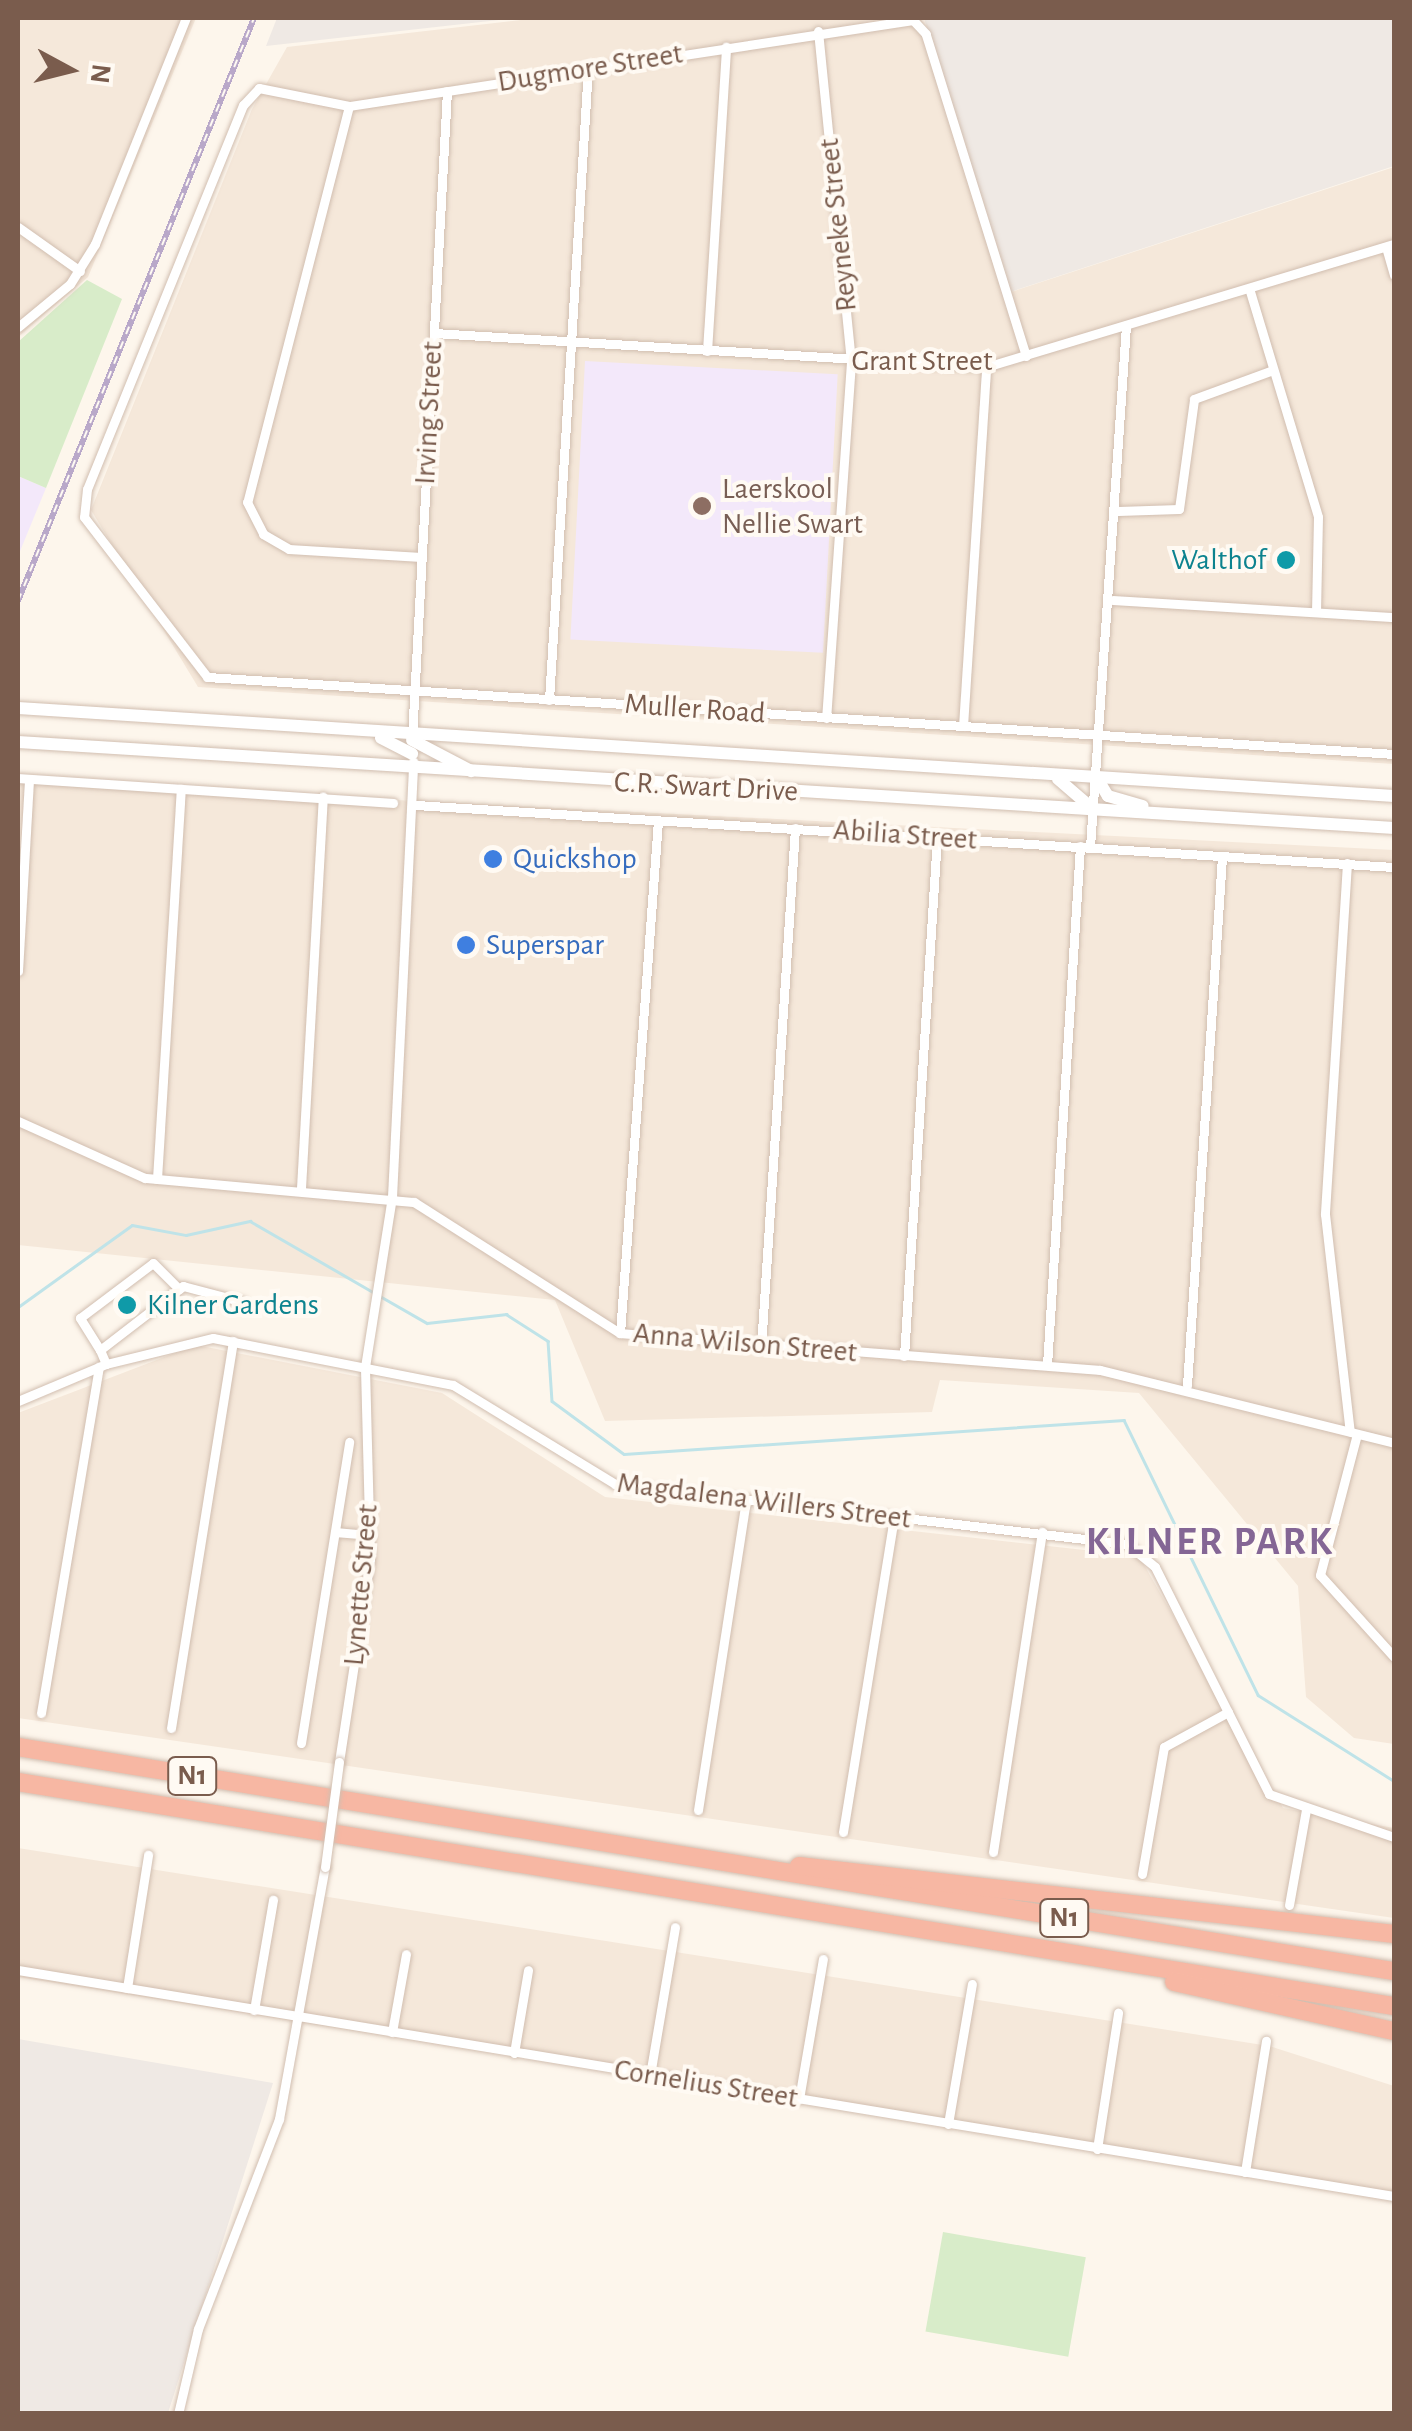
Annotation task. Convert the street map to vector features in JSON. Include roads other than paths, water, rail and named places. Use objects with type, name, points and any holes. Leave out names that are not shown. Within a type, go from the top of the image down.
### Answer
[{"type":"highway","name":"N1","points":[[18,1747],[1394,1970]]},
{"type":"highway","name":"N1","points":[[18,1782],[1394,2006]]},
{"type":"highway","points":[[734,1866],[974,1882],[1394,1934]]},
{"type":"highway","points":[[870,1920],[1394,2031]]},
{"type":"main road","name":"C.R. Swart Drive","points":[[18,708],[364,732],[471,770],[1394,828]]},
{"type":"main road","name":"C.R. Swart Drive","points":[[18,742],[412,749],[1050,775],[1394,796]]},
{"type":"main road","points":[[412,749],[471,770]]},
{"type":"main road","points":[[1050,775],[1093,809]]},
{"type":"main road","points":[[1097,778],[1108,796],[1158,813]]},
{"type":"street","points":[[18,328],[80,271],[186,18]]},
{"type":"street","name":"Dugmore Street","points":[[83,509],[243,105],[259,88],[348,106],[904,18],[922,26],[1026,356]]},
{"type":"street","name":"Reyneke Street","points":[[818,31],[852,362],[826,718]]},
{"type":"street","points":[[707,351],[726,47]]},
{"type":"street","points":[[549,700],[588,68]]},
{"type":"street","name":"Irving Street","points":[[412,749],[447,91]]},
{"type":"street","points":[[348,106],[248,502],[263,534],[288,548],[421,557]]},
{"type":"street","points":[[18,227],[80,271]]},
{"type":"street","points":[[1390,245],[1394,275]]},
{"type":"street","name":"Grant Street","points":[[434,333],[852,362],[986,367],[1390,245]]},
{"type":"street","points":[[1249,288],[1318,517],[1316,612]]},
{"type":"street","points":[[1047,1365],[1085,846],[1103,735],[1126,326]]},
{"type":"street","points":[[963,726],[986,367]]},
{"type":"street","points":[[1118,512],[1179,509],[1194,399],[1273,370]]},
{"type":"street","name":"Muller Road","points":[[83,509],[198,673],[413,691],[1394,754]]},
{"type":"street","points":[[1113,600],[1394,617]]},
{"type":"street","name":"Lynette Street","points":[[178,2414],[198,2328],[275,2134],[300,2018],[325,1866],[371,1535],[365,1367],[376,1279],[392,1198],[416,805],[412,749]]},
{"type":"street","points":[[18,778],[393,803]]},
{"type":"street","points":[[18,970],[30,780]]},
{"type":"street","points":[[157,1180],[182,788]]},
{"type":"street","points":[[301,1188],[323,797]]},
{"type":"street","name":"Abilia Street","points":[[416,805],[1394,866]]},
{"type":"street","points":[[620,1333],[658,820]]},
{"type":"street","points":[[761,1347],[795,828]]},
{"type":"street","points":[[904,1356],[938,838]]},
{"type":"street","points":[[1187,1385],[1222,856]]},
{"type":"street","points":[[1347,863],[1326,1214],[1354,1433],[1320,1576],[1394,1657]]},
{"type":"street","name":"Anna Wilson Street","points":[[18,1121],[157,1180],[301,1188],[392,1198],[432,1212],[620,1333],[761,1347],[1047,1365],[1187,1385],[1394,1443]]},
{"type":"street","points":[[41,1713],[103,1366],[100,1350],[80,1318],[154,1263],[179,1289],[244,1302]]},
{"type":"street","points":[[100,1350],[179,1289]]},
{"type":"street","name":"Magdalena Willers Street","points":[[18,1401],[103,1366],[195,1340],[233,1341],[453,1386],[600,1480],[746,1502],[1042,1532],[1144,1552],[1269,1794],[1306,1810],[1394,1837]]},
{"type":"street","points":[[170,1728],[233,1341]]},
{"type":"street","points":[[300,1743],[349,1442]]},
{"type":"street","points":[[698,1810],[746,1502]]},
{"type":"street","points":[[843,1832],[894,1518]]},
{"type":"street","points":[[335,1532],[371,1535]]},
{"type":"street","points":[[994,1852],[1042,1532]]},
{"type":"street","points":[[1142,1874],[1164,1747],[1228,1712]]},
{"type":"street","points":[[1290,1905],[1306,1810]]},
{"type":"street","points":[[127,1988],[148,1855]]},
{"type":"street","points":[[254,2010],[273,1900]]},
{"type":"street","points":[[650,2075],[675,1928]]},
{"type":"street","points":[[392,2032],[406,1954]]},
{"type":"street","points":[[800,2099],[823,1958]]},
{"type":"street","name":"Cornelius Street","points":[[18,1970],[1393,2196]]},
{"type":"street","points":[[514,2053],[528,1970]]},
{"type":"street","points":[[948,2124],[972,1984]]},
{"type":"street","points":[[1098,2149],[1118,2013]]},
{"type":"street","points":[[1245,2172],[1266,2041]]},
{"type":"street","points":[[1393,2196],[1394,2182]]},
{"type":"waterway","points":[[18,1307],[132,1225],[186,1235],[250,1221],[373,1292]]},
{"type":"waterway","points":[[380,1296],[427,1323],[506,1314],[548,1341],[552,1401],[624,1454],[1124,1420],[1258,1695],[1394,1781]]},
{"type":"railway","points":[[18,601],[254,18]]},
{"type":"place","name":"Laerskool Nellie Swart","points":[[702,506]]},
{"type":"place","name":"Walthof","points":[[1286,560]]},
{"type":"place","name":"Quickshop","points":[[493,859]]},
{"type":"place","name":"Superspar","points":[[466,945]]},
{"type":"place","name":"Kilner Gardens","points":[[127,1305]]},
{"type":"district","name":"KILNER PARK","points":[[1210,1542]]}]
